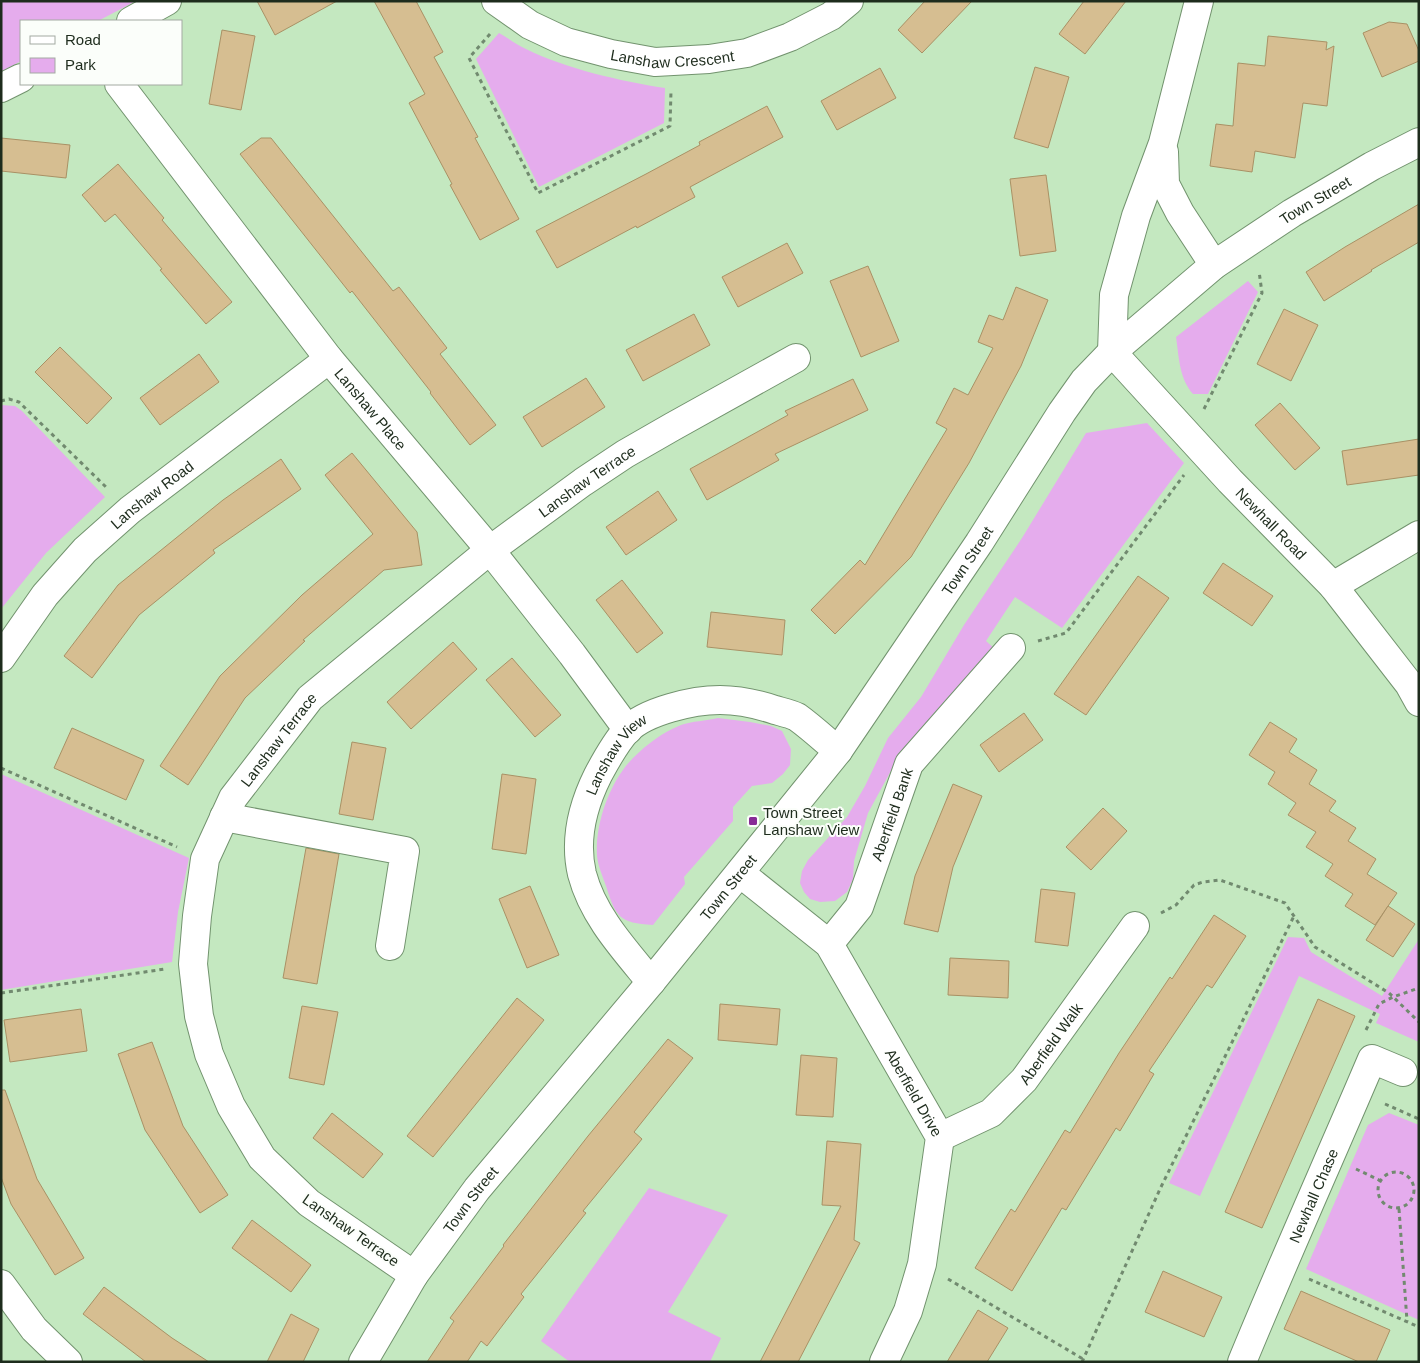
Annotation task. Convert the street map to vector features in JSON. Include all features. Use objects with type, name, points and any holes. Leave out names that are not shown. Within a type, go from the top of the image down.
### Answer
[{"type":"street","points":[[133,20],[167,1]]},
{"type":"street","name":"Lanshaw Crescent","points":[[503,6],[530,24],[566,42],[611,54],[655,62],[709,59],[747,53],[790,36],[831,16],[849,1]]},
{"type":"street","points":[[1112,352],[1114,295],[1136,216],[1163,143],[1199,1]]},
{"type":"street","points":[[1,88],[20,78]]},
{"type":"street","name":"Lanshaw Place","points":[[121,85],[329,358],[490,550],[572,654],[628,730]]},
{"type":"street","name":"Town Street","points":[[363,1362],[414,1275],[477,1189],[651,982],[838,751],[979,543],[1062,412],[1084,382],[1112,352],[1214,265],[1292,213],[1372,166],[1419,142]]},
{"type":"street","points":[[1163,143],[1165,184],[1180,213],[1214,265]]},
{"type":"street","name":"Newhall Road","points":[[1112,352],[1230,481],[1333,586],[1410,684],[1419,702]]},
{"type":"street","name":"Lanshaw Road","points":[[1,658],[45,595],[85,550],[130,510],[329,358]]},
{"type":"street","name":"Lanshaw Terrace","points":[[414,1275],[309,1203],[262,1158],[230,1106],[209,1054],[199,1016],[193,964],[196,916],[205,859],[233,798],[310,698],[490,550],[583,482],[625,454],[796,358]]},
{"type":"street","points":[[1333,586],[1419,535]]},
{"type":"street","name":"Aberfield Bank","points":[[829,944],[859,907],[909,764],[1011,648]]},
{"type":"street","name":"Lanshaw View","points":[[651,982],[616,940],[594,908],[582,873],[579,842],[581,822],[590,790],[606,760],[628,730],[652,714],[678,706],[718,700],[732,701],[756,704],[796,716],[838,751]]},
{"type":"street","points":[[224,817],[405,851],[390,946]]},
{"type":"street","name":"Aberfield Drive","points":[[740,873],[829,944],[940,1137],[922,1264],[908,1311],[884,1362]]},
{"type":"street","name":"Aberfield Walk","points":[[940,1137],[991,1113],[1024,1080],[1136,926]]},
{"type":"street","points":[[1372,1059],[1403,1072]]},
{"type":"street","name":"Newhall Chase","points":[[1242,1362],[1281,1267],[1372,1059]]},
{"type":"street","points":[[1,1284],[34,1329],[68,1362]]},
{"type":"path","points":[[503,6],[469,58],[538,193],[670,126],[671,60]]},
{"type":"path","points":[[1011,648],[1066,633],[1196,444],[1262,293],[1255,239]]},
{"type":"path","points":[[1,400],[8,399],[19,402],[130,510]]},
{"type":"path","points":[[1,768],[205,859]]},
{"type":"path","points":[[1136,926],[1176,905],[1194,885],[1220,880],[1285,903],[1315,947],[1393,997],[1419,1022]]},
{"type":"path","points":[[922,1264],[1082,1360],[1160,1188],[1294,916]]},
{"type":"path","points":[[1,994],[193,964]]},
{"type":"path","points":[[1372,1059],[1377,1048],[1360,1041],[1379,1004],[1419,988]]},
{"type":"path","points":[[1358,1093],[1419,1119]]},
{"type":"path","points":[[1400,1172],[1406,1174],[1413,1183],[1415,1188],[1413,1199],[1399,1209],[1393,1209],[1383,1203],[1378,1192],[1381,1181],[1389,1173],[1400,1172]]},
{"type":"path","points":[[1413,1183],[1419,1179]]},
{"type":"path","points":[[1399,1209],[1407,1322]]},
{"type":"path","points":[[1281,1267],[1419,1326]]},
{"type":"green space","points":[[1,1],[136,1],[100,20],[20,20],[20,62],[1,72]]},
{"type":"green space","points":[[499,33],[523,47],[559,63],[612,78],[665,88],[664,123],[539,187],[476,59]]},
{"type":"green space","points":[[1248,281],[1258,292],[1208,394],[1193,394],[1182,374],[1176,337]]},
{"type":"green space","points":[[1,405],[15,406],[22,411],[105,497],[46,553],[1,609]]},
{"type":"green space","points":[[1147,423],[1184,463],[1062,628],[1015,597],[986,641],[995,649],[893,767],[868,813],[854,861],[853,879],[847,892],[835,901],[820,902],[810,899],[800,883],[802,871],[808,860],[847,817],[865,786],[888,738],[921,697],[964,625],[1022,538],[1086,433]]},
{"type":"green space","points":[[718,718],[771,726],[782,731],[791,749],[790,765],[772,783],[752,786],[733,807],[733,821],[684,877],[685,884],[653,925],[626,920],[620,916],[613,905],[599,868],[597,856],[601,817],[611,790],[625,767],[655,739],[681,725]]},
{"type":"green space","points":[[1,774],[189,858],[178,912],[172,962],[1,990]]},
{"type":"green space","points":[[1288,937],[1304,938],[1311,952],[1382,996],[1419,939],[1419,1042],[1376,1023],[1380,1014],[1299,976],[1200,1196],[1169,1183]]},
{"type":"green space","points":[[1389,1113],[1419,1125],[1419,1320],[1306,1269],[1368,1125]]},
{"type":"green space","points":[[649,1188],[728,1215],[668,1312],[721,1338],[710,1362],[570,1362],[541,1341]]},
{"type":"building","points":[[257,1],[337,1],[275,35]]},
{"type":"building","points":[[374,1],[416,1],[443,52],[434,57],[478,137],[475,138],[519,219],[480,240],[409,103],[425,94]]},
{"type":"building","points":[[925,1],[972,1],[922,53],[898,30]]},
{"type":"building","points":[[1084,1],[1126,1],[1085,54],[1059,34]]},
{"type":"building","points":[[1389,22],[1407,24],[1419,51],[1419,61],[1382,77],[1363,33]]},
{"type":"building","points":[[222,30],[255,36],[241,110],[209,104]]},
{"type":"building","points":[[1268,36],[1327,42],[1326,50],[1334,46],[1327,106],[1303,103],[1295,158],[1255,151],[1252,172],[1210,166],[1216,124],[1233,126],[1238,63],[1265,66]]},
{"type":"building","points":[[1035,67],[1069,77],[1048,148],[1014,138]]},
{"type":"building","points":[[880,68],[896,98],[837,130],[821,101]]},
{"type":"building","points":[[767,106],[783,137],[690,187],[695,197],[557,268],[536,231],[700,145],[699,142]]},
{"type":"building","points":[[1,138],[70,145],[66,178],[1,171]]},
{"type":"building","points":[[261,138],[271,138],[393,291],[399,287],[447,348],[440,354],[496,425],[470,445],[352,291],[350,293],[240,154]]},
{"type":"building","points":[[118,164],[164,218],[162,220],[232,302],[206,324],[115,214],[105,222],[82,195]]},
{"type":"building","points":[[1046,175],[1056,251],[1020,256],[1010,179]]},
{"type":"building","points":[[1419,204],[1419,242],[1371,270],[1324,301],[1306,272]]},
{"type":"building","points":[[787,243],[803,273],[738,307],[722,277]]},
{"type":"building","points":[[868,266],[899,341],[861,357],[830,281]]},
{"type":"building","points":[[1016,287],[1048,300],[1021,366],[969,463],[911,557],[835,634],[811,610],[860,560],[865,565],[947,429],[936,423],[954,388],[968,395],[993,348],[978,342],[989,315],[1003,320]]},
{"type":"building","points":[[1284,309],[1318,325],[1291,381],[1257,364]]},
{"type":"building","points":[[694,314],[710,345],[643,381],[626,350]]},
{"type":"building","points":[[60,347],[112,398],[87,424],[35,372]]},
{"type":"building","points":[[199,354],[219,382],[160,425],[140,398]]},
{"type":"building","points":[[586,378],[605,407],[542,447],[523,417]]},
{"type":"building","points":[[853,379],[868,410],[775,454],[779,460],[707,500],[690,469],[788,415],[785,411]]},
{"type":"building","points":[[1280,403],[1320,448],[1295,470],[1255,425]]},
{"type":"building","points":[[1419,439],[1419,475],[1347,485],[1342,451]]},
{"type":"building","points":[[352,453],[417,532],[422,565],[384,570],[303,640],[305,641],[245,698],[188,785],[160,766],[220,676],[302,595],[373,534],[325,475]]},
{"type":"building","points":[[281,459],[301,489],[213,550],[215,553],[139,615],[92,678],[64,656],[118,585],[223,500]]},
{"type":"building","points":[[658,491],[677,520],[626,555],[606,527]]},
{"type":"building","points":[[1223,563],[1273,596],[1252,626],[1203,593]]},
{"type":"building","points":[[1138,576],[1169,598],[1086,715],[1054,694]]},
{"type":"building","points":[[622,580],[663,633],[637,653],[596,600]]},
{"type":"building","points":[[711,612],[785,620],[782,655],[707,647]]},
{"type":"building","points":[[453,642],[477,669],[411,729],[387,702]]},
{"type":"building","points":[[512,658],[561,715],[535,737],[486,680]]},
{"type":"building","points":[[1024,713],[1043,740],[999,772],[980,745]]},
{"type":"building","points":[[1270,722],[1297,739],[1289,752],[1317,770],[1309,784],[1336,801],[1329,811],[1356,828],[1348,841],[1376,859],[1367,874],[1397,893],[1375,925],[1345,906],[1353,894],[1325,876],[1333,864],[1306,847],[1316,832],[1288,815],[1296,803],[1268,784],[1275,772],[1249,755]]},
{"type":"building","points":[[72,728],[144,760],[126,800],[54,768]]},
{"type":"building","points":[[352,742],[386,748],[373,820],[339,814]]},
{"type":"building","points":[[502,774],[536,779],[526,854],[492,849]]},
{"type":"building","points":[[953,784],[982,796],[953,867],[938,932],[904,924],[915,876]]},
{"type":"building","points":[[1103,808],[1127,831],[1091,870],[1066,847]]},
{"type":"building","points":[[306,848],[339,854],[317,984],[283,978]]},
{"type":"building","points":[[530,886],[559,955],[527,968],[499,899]]},
{"type":"building","points":[[1041,889],[1075,893],[1068,946],[1035,942]]},
{"type":"building","points":[[1388,906],[1415,924],[1393,957],[1366,940]]},
{"type":"building","points":[[1214,915],[1246,936],[1212,988],[1207,985],[1149,1071],[1154,1074],[1120,1131],[1116,1128],[1066,1210],[1062,1208],[1012,1291],[975,1268],[1011,1209],[1015,1212],[1065,1130],[1070,1133],[1119,1053],[1170,977],[1172,979]]},
{"type":"building","points":[[950,958],[1009,961],[1008,998],[948,995]]},
{"type":"building","points":[[517,998],[544,1020],[433,1157],[407,1136]]},
{"type":"building","points":[[1318,999],[1355,1016],[1262,1228],[1225,1212]]},
{"type":"building","points":[[720,1004],[780,1009],[777,1045],[718,1040]]},
{"type":"building","points":[[302,1006],[338,1012],[324,1085],[289,1078]]},
{"type":"building","points":[[81,1009],[87,1051],[10,1062],[4,1020]]},
{"type":"building","points":[[668,1039],[693,1058],[634,1132],[642,1139],[583,1211],[586,1213],[521,1294],[524,1297],[487,1346],[481,1341],[467,1362],[427,1362],[454,1321],[450,1318],[503,1245],[588,1136]]},
{"type":"building","points":[[152,1042],[183,1126],[228,1195],[200,1213],[145,1130],[118,1054]]},
{"type":"building","points":[[801,1055],[837,1058],[833,1117],[796,1115]]},
{"type":"building","points":[[1,1090],[5,1090],[37,1179],[84,1258],[55,1275],[11,1204],[1,1177]]},
{"type":"building","points":[[332,1113],[383,1154],[363,1178],[313,1138]]},
{"type":"building","points":[[827,1141],[861,1144],[854,1240],[860,1243],[798,1362],[760,1362],[841,1206],[822,1205]]},
{"type":"building","points":[[252,1220],[311,1265],[291,1292],[232,1248]]},
{"type":"building","points":[[1163,1271],[1222,1297],[1204,1337],[1145,1312]]},
{"type":"building","points":[[104,1287],[172,1338],[209,1362],[146,1362],[83,1314]]},
{"type":"building","points":[[1301,1291],[1390,1330],[1376,1362],[1359,1362],[1284,1329]]},
{"type":"building","points":[[978,1310],[1008,1328],[987,1362],[947,1362]]},
{"type":"building","points":[[291,1314],[319,1329],[303,1362],[267,1362]]},
{"type":"place","name":"Town Street Lanshaw View","points":[[753,821]]}]
